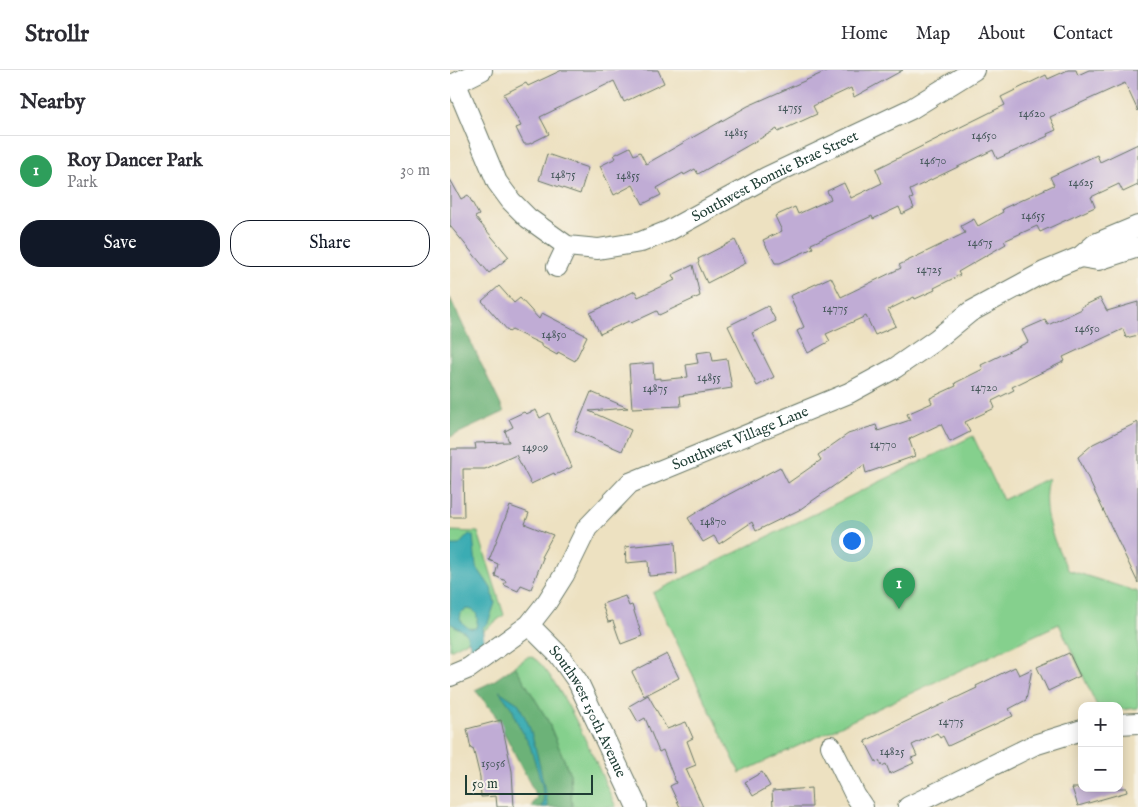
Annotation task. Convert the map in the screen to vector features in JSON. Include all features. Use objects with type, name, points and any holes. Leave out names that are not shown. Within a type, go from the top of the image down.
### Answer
[{"type":"street","points":[[482,70],[453,85],[497,182],[511,202],[528,218],[567,246],[557,268]]},
{"type":"street","name":"Southwest Bonnie Brae Street","points":[[567,246],[598,249],[641,242],[668,231],[767,177],[911,109],[974,70]]},
{"type":"street","name":"Southwest Village Lane","points":[[450,676],[469,668],[529,625],[547,602],[564,575],[587,528],[630,483],[849,393],[895,368],[937,339],[970,312],[1044,272],[1080,257],[1096,244],[1138,226]]},
{"type":"street","name":"Southwest Village Lane","points":[[1080,257],[1098,260],[1138,247]]},
{"type":"street","name":"Southwest 150th Avenue","points":[[529,625],[559,656],[578,682],[637,807]]},
{"type":"street","points":[[1123,724],[1138,723]]},
{"type":"street","points":[[908,807],[1034,744],[1078,731]]},
{"type":"street","points":[[831,746],[863,807]]},
{"type":"green space","points":[[450,298],[504,412],[450,437]]},
{"type":"green space","points":[[973,436],[1003,500],[1048,478],[1046,503],[1049,526],[1068,570],[1138,592],[1138,708],[1123,710],[1123,702],[1095,702],[1059,624],[740,773],[653,593]]},
{"type":"green space","points":[[450,531],[478,532],[504,615],[477,636],[450,650]]},
{"type":"green space","points":[[529,656],[539,663],[564,699],[590,749],[616,807],[572,807],[570,774],[547,719],[515,666]]},
{"type":"green space","points":[[515,666],[547,719],[570,774],[572,807],[531,807],[537,797],[494,713],[475,690],[492,682]]},
{"type":"water","points":[[469,534],[473,536],[476,566],[491,588],[495,603],[488,623],[482,628],[485,644],[475,651],[471,648],[466,633],[450,623],[450,545],[459,545]],"holes":[[[467,609],[477,615],[476,628],[468,628],[460,619],[461,612]]]},
{"type":"water","points":[[499,691],[519,704],[528,723],[538,758],[548,807],[542,807],[544,802],[542,785],[530,746],[516,720],[513,710]]},
{"type":"building","points":[[562,70],[658,70],[664,83],[624,102],[614,81],[540,117],[549,134],[529,144],[524,144],[516,128],[521,126],[504,94],[526,83],[528,86]]},
{"type":"building","points":[[829,70],[903,70],[854,97],[851,88],[813,106],[817,114],[778,132],[777,129],[698,174],[695,169],[684,175],[683,173],[657,188],[661,195],[643,204],[633,185],[614,195],[600,166],[616,158],[614,155],[630,147],[634,155],[640,152],[646,164],[748,106]]},
{"type":"building","points":[[1068,70],[1076,70],[1078,75],[1089,70],[1138,70],[1138,111],[1125,83],[1050,117],[1056,130],[1047,134],[1048,136],[997,159],[993,150],[910,190],[913,198],[910,199],[914,208],[902,214],[899,207],[873,219],[872,216],[811,244],[813,248],[780,263],[775,263],[763,240],[782,231],[775,216],[795,207],[798,214],[831,199],[827,191],[844,183],[851,198],[882,183],[876,169],[1005,105],[1001,97],[1046,75],[1048,79]]},
{"type":"building","points":[[1138,144],[1138,185],[1123,192],[1119,184],[1091,197],[1095,207],[1040,232],[1037,226],[1004,241],[1006,244],[958,272],[960,275],[934,288],[935,290],[915,299],[914,297],[888,310],[896,326],[875,335],[866,316],[826,334],[830,341],[808,353],[797,331],[804,327],[790,296],[831,277],[841,297],[901,268],[899,265],[965,233],[961,226],[974,219],[978,226],[1003,212],[1002,209],[1054,185],[1050,177],[1097,155],[1100,162]]},
{"type":"building","points":[[547,154],[588,168],[580,194],[539,180]]},
{"type":"building","points":[[450,179],[461,199],[468,195],[479,215],[475,217],[509,257],[489,273],[450,226]]},
{"type":"building","points":[[735,240],[746,263],[707,283],[698,259]]},
{"type":"building","points":[[693,265],[700,296],[659,315],[657,311],[600,334],[590,313],[635,291],[638,297],[675,280],[672,275]]},
{"type":"building","points":[[499,286],[514,303],[520,298],[539,319],[542,313],[587,336],[575,361],[558,352],[557,355],[541,346],[541,344],[512,330],[509,332],[482,301]]},
{"type":"building","points":[[1100,298],[1107,311],[1138,302],[1138,335],[1126,338],[1123,329],[1063,357],[1065,361],[1012,387],[1014,390],[992,401],[995,408],[965,422],[970,432],[950,442],[941,424],[909,439],[915,456],[866,473],[864,465],[799,510],[756,531],[752,522],[719,544],[714,536],[703,542],[688,518],[723,496],[780,467],[788,483],[821,460],[818,455],[848,434],[876,425],[878,431],[910,420],[907,414],[932,403],[930,398],[956,386],[955,383],[983,369],[981,365],[1028,342],[1022,330],[1045,320],[1048,325]]},
{"type":"building","points":[[768,306],[776,321],[752,333],[774,377],[757,386],[728,326]]},
{"type":"building","points":[[711,351],[713,361],[727,359],[732,388],[680,396],[681,406],[632,408],[629,365],[653,363],[654,379],[688,377],[686,365],[698,363],[696,353]]},
{"type":"building","points":[[591,392],[628,408],[589,411],[631,430],[622,451],[575,431]]},
{"type":"building","points":[[536,410],[540,418],[549,413],[572,467],[531,484],[516,455],[485,469],[463,469],[464,517],[450,517],[451,449],[476,449],[475,443],[509,442],[505,431],[513,427],[509,419],[524,412],[526,414]]},
{"type":"building","points":[[1138,422],[1138,583],[1078,457],[1093,444]]},
{"type":"building","points":[[510,506],[529,513],[525,524],[553,535],[541,557],[543,558],[531,589],[521,585],[518,591],[504,585],[506,581],[495,576],[498,564],[489,560]]},
{"type":"building","points":[[675,542],[677,574],[649,576],[648,561],[626,563],[625,547]]},
{"type":"building","points":[[625,596],[629,606],[632,605],[642,636],[621,644],[613,621],[608,622],[602,604]]},
{"type":"building","points":[[1069,653],[1080,676],[1048,691],[1037,667]]},
{"type":"building","points":[[667,654],[679,678],[644,696],[632,672]]},
{"type":"building","points":[[1015,667],[1019,675],[1032,669],[1026,700],[1009,709],[1013,716],[948,746],[943,736],[940,738],[937,733],[912,745],[917,756],[911,758],[914,763],[890,774],[886,764],[882,766],[879,761],[876,762],[865,741],[977,688],[976,686]]},
{"type":"building","points":[[648,695],[667,729],[686,722],[693,738],[687,741],[696,765],[686,769],[703,807],[680,807],[670,786],[676,783],[663,750],[659,752],[645,718],[638,722],[629,706]]},
{"type":"building","points":[[501,720],[512,771],[514,807],[497,807],[496,796],[481,797],[480,777],[467,729]]},
{"type":"building","points":[[762,772],[770,786],[753,796],[745,782]]},
{"type":"building","points":[[811,788],[812,807],[773,807],[772,791]]},
{"type":"building","points":[[1072,788],[1078,788],[1078,792],[1123,792],[1123,788],[1126,788],[1127,792],[1078,806]]},
{"type":"place","name":"Roy Dancer Park","points":[[899,609]]}]
